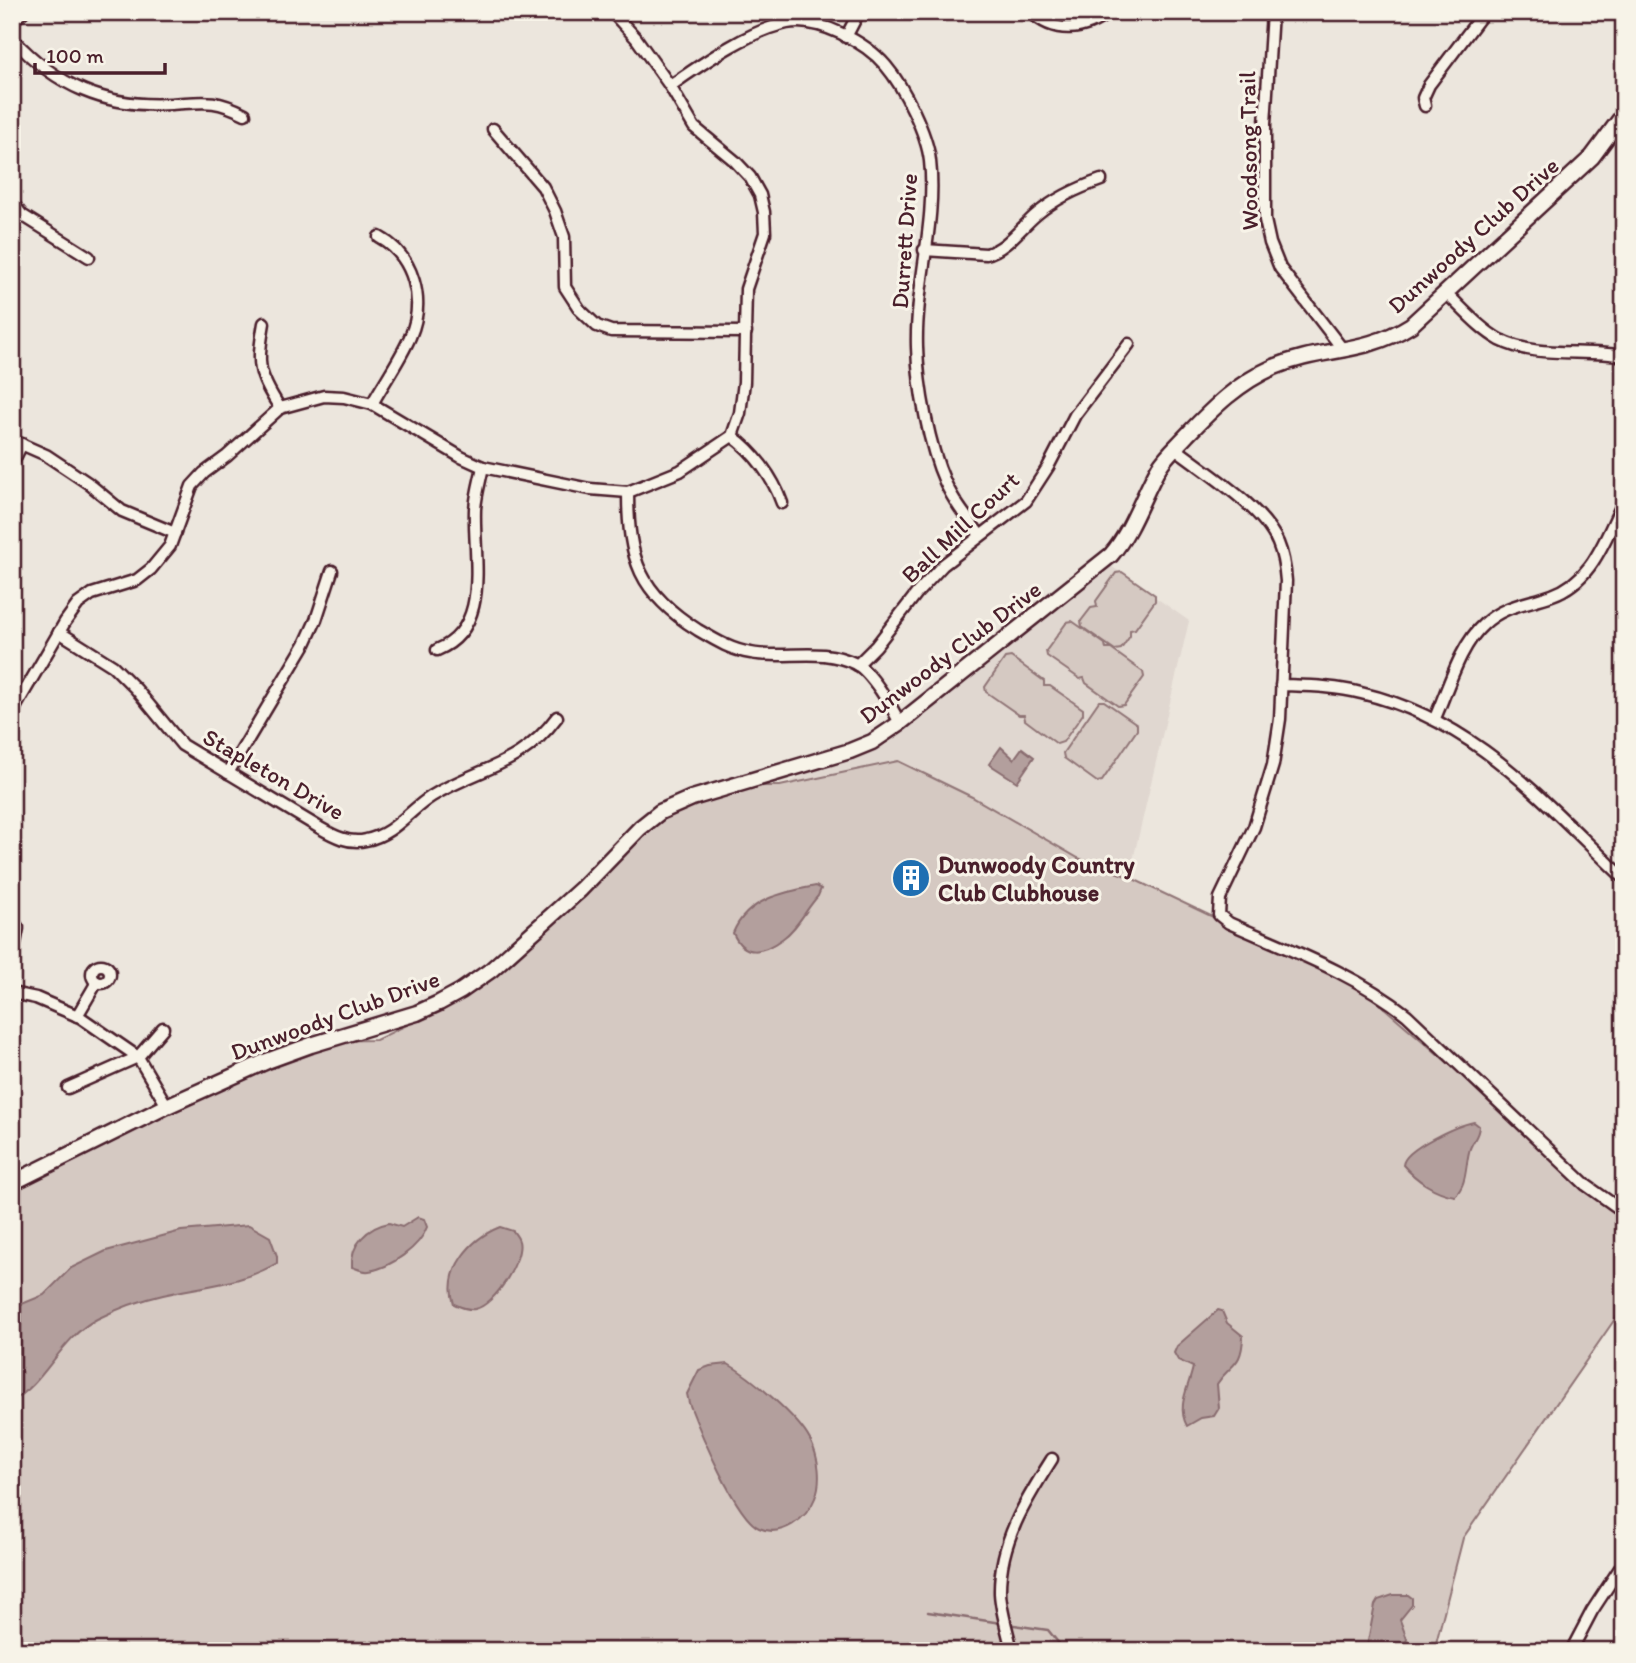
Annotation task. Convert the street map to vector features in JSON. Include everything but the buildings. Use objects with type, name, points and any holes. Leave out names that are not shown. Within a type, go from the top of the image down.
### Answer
[{"type":"street","points":[[12,22],[23,12]]},
{"type":"street","points":[[12,713],[59,632],[84,599],[137,580],[152,569],[163,558],[192,486],[280,408],[324,396],[344,397],[372,404],[461,457],[483,467],[590,489],[628,492],[680,471],[732,436],[740,413],[744,382],[746,289],[765,233],[760,195],[750,177],[694,127],[670,86],[636,38],[612,12]]},
{"type":"street","points":[[784,12],[786,23]]},
{"type":"street","points":[[846,37],[859,12]]},
{"type":"street","points":[[1031,12],[1049,25],[1073,29],[1109,12]]},
{"type":"street","name":"Woodsong Trail","points":[[1272,12],[1265,124],[1265,220],[1280,268],[1344,351]]},
{"type":"street","points":[[1425,106],[1423,98],[1429,85],[1484,12]]},
{"type":"street","name":"Durrett Drive","points":[[670,86],[714,56],[748,38],[786,23],[810,22],[846,37],[885,64],[897,80],[924,138],[931,163],[917,347],[929,429],[937,464],[946,483],[980,536]]},
{"type":"street","points":[[12,38],[63,80],[112,102],[172,104],[199,100],[216,102],[245,114]]},
{"type":"street","name":"Dunwoody Club Drive","points":[[12,1183],[167,1106],[267,1061],[417,1013],[439,1003],[491,970],[660,812],[692,798],[850,751],[872,742],[901,723],[1111,555],[1128,532],[1158,469],[1219,402],[1259,374],[1295,360],[1381,341],[1410,325],[1447,294],[1592,157],[1624,114]]},
{"type":"street","points":[[494,129],[543,187],[564,237],[565,288],[580,310],[597,326],[611,331],[746,332]]},
{"type":"street","points":[[925,250],[986,254],[994,252],[1050,205],[1078,188],[1101,180]]},
{"type":"street","points":[[12,202],[22,215],[89,257]]},
{"type":"street","points":[[372,404],[410,337],[417,305],[415,283],[408,264],[390,243],[379,237]]},
{"type":"street","points":[[1447,294],[1490,333],[1512,345],[1534,350],[1593,351],[1624,356]]},
{"type":"street","points":[[264,323],[260,372],[280,408]]},
{"type":"street","name":"Ball Mill Court","points":[[858,665],[882,640],[934,574],[955,554],[1026,501],[1081,407],[1129,344]]},
{"type":"street","points":[[732,436],[769,476],[782,503]]},
{"type":"street","points":[[12,464],[17,442],[46,455],[88,483],[122,512],[175,533]]},
{"type":"street","points":[[1175,448],[1255,510],[1269,526],[1278,542],[1286,581],[1278,741],[1267,790],[1254,827],[1218,906],[1219,915],[1229,923],[1343,974],[1387,999],[1586,1185],[1624,1212]]},
{"type":"street","points":[[437,650],[455,642],[468,625],[474,611],[475,505],[483,467]]},
{"type":"street","points":[[628,492],[628,523],[636,565],[665,606],[723,645],[775,656],[810,653],[858,665],[880,690],[901,723]]},
{"type":"street","points":[[1435,719],[1466,648],[1483,624],[1510,606],[1549,596],[1579,580],[1597,556],[1624,500]]},
{"type":"street","points":[[228,773],[304,644],[316,620],[332,571]]},
{"type":"street","name":"Stapleton Drive","points":[[59,632],[113,666],[183,745],[334,836],[352,841],[366,840],[389,832],[428,798],[525,751],[545,733],[557,717]]},
{"type":"street","points":[[1282,685],[1322,686],[1359,692],[1400,704],[1435,719],[1473,741],[1503,764],[1624,878]]},
{"type":"street","points":[[12,920],[18,928],[12,959]]},
{"type":"street","points":[[77,1016],[97,982]]},
{"type":"street","points":[[12,993],[36,998],[77,1016],[138,1058],[167,1106]]},
{"type":"street","points":[[68,1088],[138,1058],[163,1028]]},
{"type":"street","points":[[1013,1651],[1000,1593],[1002,1566],[1009,1537],[1023,1504],[1052,1459]]},
{"type":"street","points":[[1571,1651],[1592,1611],[1624,1562]]},
{"type":"shaded area","points":[[1111,566],[1189,621],[1129,877],[1078,858],[972,797],[898,761],[780,786],[836,761],[886,745],[1015,633]]},
{"type":"shaded area","points":[[1122,572],[1155,595],[1155,601],[1135,629],[1130,630],[1130,636],[1121,649],[1115,650],[1082,627],[1081,621],[1091,608],[1097,607],[1096,601],[1116,573]]},
{"type":"shaded area","points":[[1072,621],[1105,644],[1106,649],[1111,649],[1143,672],[1144,677],[1124,705],[1118,706],[1086,683],[1084,678],[1080,679],[1047,656],[1046,651],[1067,622]]},
{"type":"shaded area","points":[[1011,657],[1044,681],[1044,686],[1050,686],[1083,709],[1083,714],[1063,742],[1057,744],[1025,720],[1024,715],[1019,715],[986,692],[985,687],[1005,658]]},
{"type":"shaded area","points":[[1099,701],[1104,701],[1137,724],[1137,730],[1102,781],[1097,782],[1064,758],[1063,753]]},
{"type":"shaded area","points":[[1001,747],[1014,759],[1022,748],[1034,757],[1017,782],[989,764]]},
{"type":"shaded area","points":[[898,761],[972,797],[1078,858],[1129,877],[1360,987],[1624,1215],[1624,1306],[1463,1538],[1434,1651],[1025,1651],[1023,1648],[878,1645],[872,1651],[12,1651],[12,1184],[315,1041],[376,1040],[442,1008],[585,897],[640,818],[727,786],[780,786]]},
{"type":"shaded area","points":[[816,886],[821,889],[818,896],[782,939],[754,951],[748,950],[737,941],[733,933],[739,921],[757,905],[791,891]]},
{"type":"shaded area","points":[[1474,1122],[1479,1126],[1479,1130],[1470,1148],[1464,1181],[1455,1196],[1426,1185],[1403,1165],[1412,1152],[1422,1145]]},
{"type":"shaded area","points":[[418,1217],[424,1219],[427,1227],[411,1249],[377,1269],[363,1271],[352,1267],[357,1244],[374,1228],[389,1223],[402,1227]]},
{"type":"shaded area","points":[[249,1225],[270,1237],[277,1263],[236,1280],[146,1299],[97,1319],[72,1338],[34,1383],[12,1401],[12,1308],[44,1295],[71,1268],[106,1251],[181,1231]]},
{"type":"shaded area","points":[[500,1227],[513,1231],[519,1241],[517,1259],[506,1281],[483,1306],[469,1309],[454,1304],[452,1279],[462,1257],[479,1239]]},
{"type":"shaded area","points":[[1218,1310],[1222,1311],[1227,1323],[1243,1336],[1240,1354],[1235,1364],[1217,1384],[1219,1408],[1214,1416],[1201,1418],[1187,1426],[1183,1404],[1193,1367],[1178,1360],[1174,1353],[1177,1346]]},
{"type":"shaded area","points":[[728,1364],[785,1409],[804,1431],[816,1454],[819,1477],[815,1498],[800,1519],[784,1528],[759,1528],[740,1508],[719,1471],[689,1403],[687,1394],[699,1370]]},
{"type":"shaded area","points":[[1393,1595],[1408,1595],[1412,1598],[1412,1605],[1400,1620],[1407,1639],[1403,1651],[1366,1651],[1375,1605],[1378,1600]]},
{"type":"waterway","points":[[928,1612],[1001,1623]]},
{"type":"waterway","points":[[1007,1624],[1048,1630],[1065,1651]]},
{"type":"place","name":"Dunwoody Country Club Clubhouse","points":[[911,878]]}]
